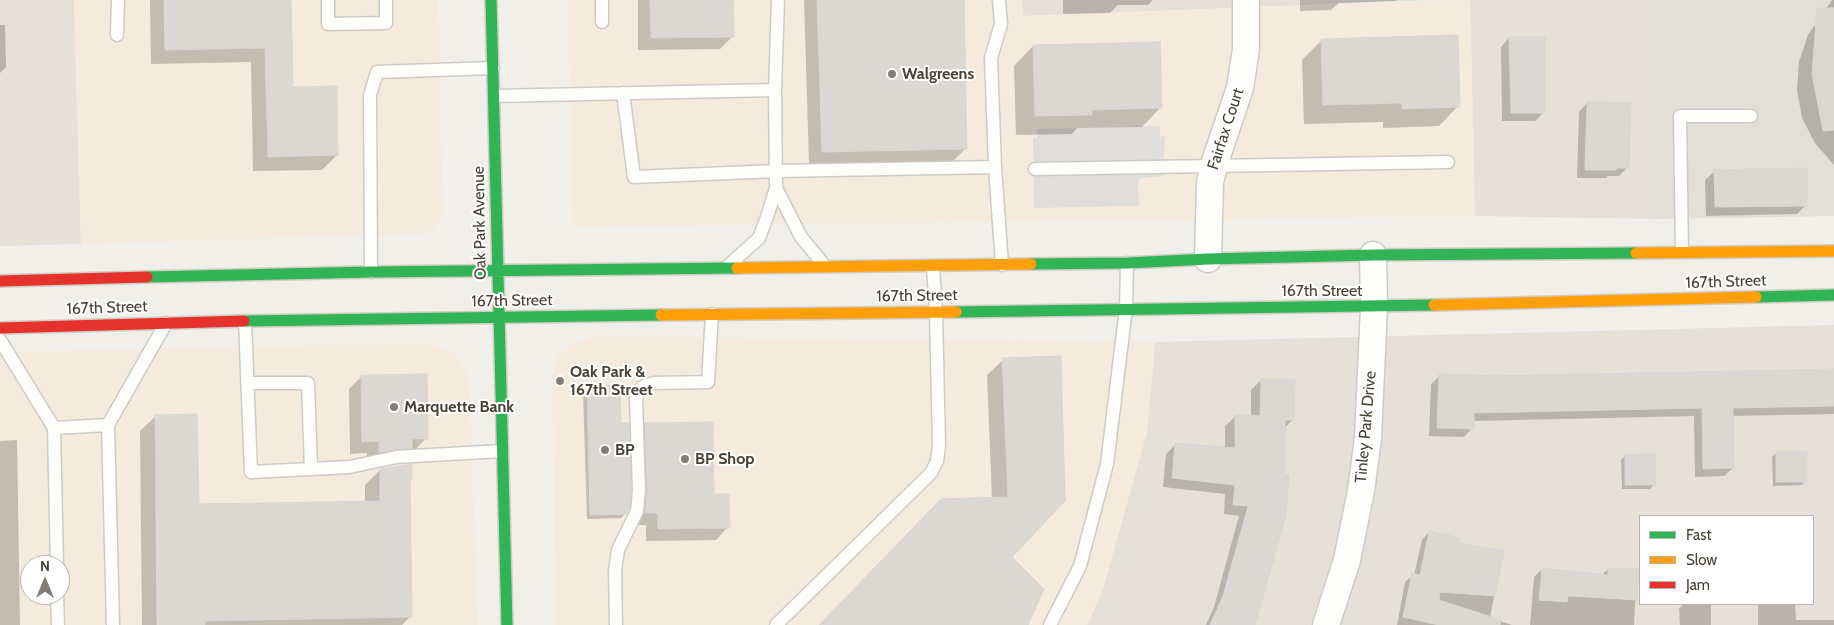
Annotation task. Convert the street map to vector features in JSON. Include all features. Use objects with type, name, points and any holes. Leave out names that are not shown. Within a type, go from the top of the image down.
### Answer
[{"type":"main road","name":"Oak Park Avenue","points":[[491,0],[506,625]]},
{"type":"main road","name":"167th Street","points":[[0,281],[371,272],[1127,263],[1374,255],[1834,251]]},
{"type":"main road","name":"167th Street","points":[[0,328],[245,321],[498,317],[1126,308],[1374,307],[1834,295]]},
{"type":"street","name":"Fairfax Court","points":[[1208,259],[1209,191],[1214,165],[1240,88],[1246,49],[1246,0]]},
{"type":"street","name":"Tinley Park Drive","points":[[1326,625],[1347,560],[1362,482],[1368,438],[1374,307],[1374,255]]},
{"type":"lane","points":[[117,35],[118,0]]},
{"type":"lane","points":[[328,0],[328,24],[386,23],[386,0]]},
{"type":"lane","points":[[602,0],[602,22]]},
{"type":"lane","points":[[725,269],[759,238],[768,217],[776,188],[775,90],[778,0]]},
{"type":"lane","points":[[999,0],[1001,24],[991,58],[995,167],[1002,265]]},
{"type":"lane","points":[[371,272],[370,95],[377,72],[493,68]]},
{"type":"lane","points":[[494,96],[775,90]]},
{"type":"lane","points":[[623,93],[634,176],[995,167]]},
{"type":"lane","points":[[1682,252],[1680,116],[1752,116]]},
{"type":"lane","points":[[1035,170],[1214,165],[1448,162]]},
{"type":"lane","points":[[776,188],[801,237],[826,267]]},
{"type":"lane","points":[[1050,625],[1080,566],[1107,464],[1126,308],[1127,263]]},
{"type":"lane","points":[[776,625],[931,473],[937,461],[939,446],[933,266]]},
{"type":"lane","points":[[616,625],[615,570],[618,550],[637,511],[636,399],[639,390],[646,385],[654,383],[708,382],[712,314]]},
{"type":"lane","points":[[245,321],[251,472],[350,468],[396,456],[502,451]]},
{"type":"lane","points":[[113,625],[108,425],[166,323]]},
{"type":"lane","points":[[0,340],[54,428],[57,555]]},
{"type":"lane","points":[[247,384],[308,384],[312,469]]},
{"type":"lane","points":[[54,428],[108,425]]},
{"type":"lane","points":[[57,605],[58,625]]},
{"type":"shaded area","points":[[0,0],[74,0],[81,244],[0,246]]},
{"type":"shaded area","points":[[74,0],[438,0],[443,216],[431,232],[419,234],[81,244]]},
{"type":"shaded area","points":[[568,0],[1022,0],[1023,16],[1470,0],[1475,216],[573,227]]},
{"type":"shaded area","points":[[1022,0],[1433,0],[1023,16]]},
{"type":"shaded area","points":[[1470,0],[1654,0],[1656,219],[1475,216]]},
{"type":"shaded area","points":[[1654,0],[1834,0],[1834,216],[1656,219]]},
{"type":"shaded area","points":[[1160,126],[1160,137],[1165,136],[1163,176],[1141,178],[1138,182],[1139,206],[1034,208],[1033,138],[1037,138],[1037,129]]},
{"type":"shaded area","points":[[1834,325],[1834,625],[1087,625],[1102,592],[1147,432],[1155,342]]},
{"type":"shaded area","points":[[592,336],[1155,342],[1147,432],[1102,592],[1087,625],[555,625],[553,375],[559,354]]},
{"type":"shaded area","points":[[430,343],[458,356],[469,378],[478,625],[0,625],[0,352]]},
{"type":"building","points":[[164,0],[291,0],[293,87],[337,86],[338,155],[268,157],[265,48],[165,50]]},
{"type":"building","points":[[650,0],[733,0],[734,37],[651,38]]},
{"type":"building","name":"Walgreens","points":[[817,0],[964,0],[967,149],[822,152]]},
{"type":"building","points":[[1817,8],[1834,8],[1834,130],[1823,131],[1812,74]]},
{"type":"building","points":[[1458,35],[1460,107],[1402,109],[1402,103],[1323,105],[1321,39]]},
{"type":"building","points":[[1509,37],[1545,37],[1545,113],[1511,113]]},
{"type":"building","points":[[1160,42],[1162,108],[1092,110],[1092,115],[1035,116],[1033,45]]},
{"type":"building","points":[[1587,102],[1631,103],[1629,168],[1585,170]]},
{"type":"building","points":[[1807,168],[1807,206],[1715,207],[1714,170]]},
{"type":"building","points":[[1061,356],[1065,501],[1012,557],[1044,589],[1028,625],[819,625],[941,499],[1008,497],[1002,358]]},
{"type":"building","points":[[1834,369],[1834,406],[1733,408],[1734,468],[1703,469],[1702,408],[1474,413],[1474,429],[1437,428],[1439,374],[1494,376]]},
{"type":"building","name":"Marquette Bank","points":[[427,374],[428,439],[412,439],[412,448],[379,452],[379,441],[362,442],[361,375]]},
{"type":"building","points":[[1261,379],[1295,379],[1294,420],[1285,420],[1285,474],[1289,475],[1286,515],[1255,625],[1210,625],[1223,596],[1248,506],[1233,505],[1235,485],[1172,478],[1175,443],[1235,448],[1235,415],[1260,416]]},
{"type":"building","name":"BP","points":[[620,385],[621,423],[629,423],[631,491],[629,509],[627,514],[590,515],[587,386]]},
{"type":"building","points":[[197,414],[199,504],[380,501],[380,469],[412,464],[412,480],[410,480],[412,617],[205,621],[205,625],[157,625],[155,415]]},
{"type":"building","name":"BP Shop","points":[[713,422],[714,494],[729,494],[730,528],[658,529],[658,513],[645,513],[647,491],[645,423]]},
{"type":"building","points":[[1776,451],[1807,451],[1807,482],[1776,482]]},
{"type":"building","points":[[1655,454],[1656,485],[1625,485],[1625,455]]},
{"type":"building","points":[[1429,531],[1460,538],[1459,543],[1504,551],[1495,596],[1440,592],[1439,600],[1501,620],[1500,625],[1439,625],[1403,617],[1412,573],[1420,575]]},
{"type":"building","points":[[1542,568],[1608,575],[1608,568],[1639,569],[1637,600],[1568,596],[1567,602],[1539,600]]},
{"type":"traffic: fast","points":[[491,0],[507,625]]},
{"type":"traffic: fast","points":[[1031,264],[1127,263],[1373,255],[1636,253]]},
{"type":"traffic: fast","points":[[147,277],[371,272],[737,268]]},
{"type":"traffic: fast","points":[[1756,297],[1834,295]]},
{"type":"traffic: fast","points":[[956,312],[1434,305]]},
{"type":"traffic: fast","points":[[244,321],[661,315]]},
{"type":"traffic: slow","points":[[1636,253],[1834,251]]},
{"type":"traffic: slow","points":[[737,268],[1031,264]]},
{"type":"traffic: slow","points":[[1434,305],[1756,297]]},
{"type":"traffic: slow","points":[[661,315],[956,312]]},
{"type":"traffic: jam","points":[[0,281],[147,277]]},
{"type":"traffic: jam","points":[[0,328],[244,321]]},
{"type":"place","name":"Walgreens","points":[[892,74]]},
{"type":"place","name":"Oak Park & 167th Street","points":[[560,381]]},
{"type":"place","name":"Marquette Bank","points":[[394,407]]},
{"type":"place","name":"BP","points":[[605,450]]},
{"type":"place","name":"BP Shop","points":[[685,459]]}]
